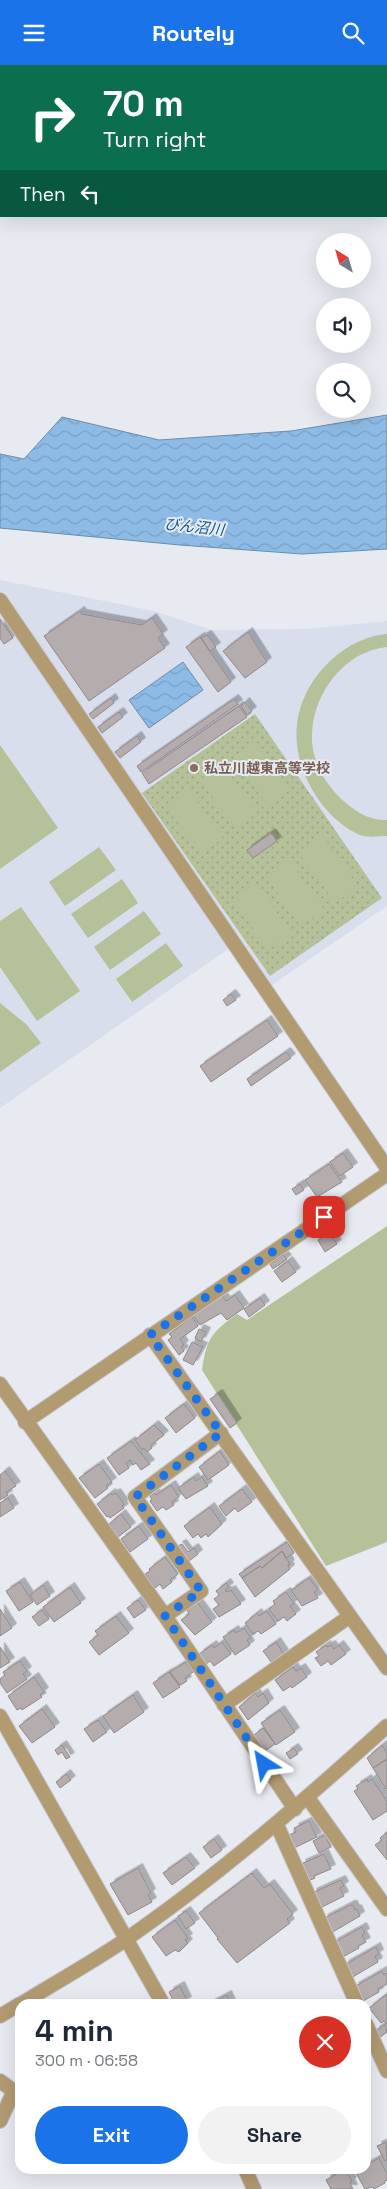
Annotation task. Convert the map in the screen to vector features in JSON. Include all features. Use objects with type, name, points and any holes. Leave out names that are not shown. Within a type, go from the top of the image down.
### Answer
[{"type":"street","points":[[0,600],[387,1168]]},
{"type":"street","points":[[25,1422],[387,1174]]},
{"type":"street","points":[[150,1335],[387,1668]]},
{"type":"street","points":[[0,1384],[25,1422],[165,1616],[295,1809]]},
{"type":"street","points":[[165,1616],[201,1591],[135,1497],[221,1433]]},
{"type":"street","points":[[224,1705],[350,1616]]},
{"type":"street","points":[[0,1716],[160,1999]]},
{"type":"street","points":[[28,1999],[126,1939],[277,1825],[387,1726]]},
{"type":"street","points":[[308,1798],[387,1909]]},
{"type":"street","points":[[277,1825],[355,1999]]},
{"type":"street","points":[[0,2016],[15,2007]]},
{"type":"street","points":[[371,2035],[387,2071]]},
{"type":"street","points":[[0,2081],[11,2089],[12,2095],[0,2121]]},
{"type":"street","points":[[247,2174],[254,2189]]},
{"type":"shaded area","name":"私立川越東高等学校","points":[[0,580],[154,611],[212,630],[307,629],[387,621],[387,906],[272,985],[241,940],[0,1108]]},
{"type":"green space","points":[[387,634],[387,647],[372,650],[358,656],[334,676],[319,703],[312,733],[312,743],[317,762],[332,789],[346,803],[360,813],[370,818],[387,820],[387,836],[366,836],[360,835],[346,827],[333,817],[312,789],[304,774],[299,758],[297,725],[300,708],[307,692],[327,664],[355,644],[370,637]]},
{"type":"green space","points":[[255,714],[382,898],[270,976],[142,793]]},
{"type":"green space","points":[[256,741],[290,790],[268,806],[233,757]]},
{"type":"green space","points":[[0,745],[58,828],[0,869]]},
{"type":"green space","points":[[222,764],[257,813],[235,829],[200,780]]},
{"type":"green space","points":[[188,789],[223,838],[201,854],[165,805]]},
{"type":"green space","points":[[323,836],[358,886],[335,903],[299,853]]},
{"type":"green space","points":[[99,847],[116,870],[65,906],[49,882]]},
{"type":"green space","points":[[289,860],[324,910],[301,926],[266,876]]},
{"type":"green space","points":[[122,879],[138,903],[88,938],[71,914]]},
{"type":"green space","points":[[256,883],[292,934],[268,950],[233,900]]},
{"type":"green space","points":[[21,907],[80,991],[37,1021],[0,967],[0,921]]},
{"type":"green space","points":[[144,911],[161,934],[110,970],[94,947]]},
{"type":"green space","points":[[166,943],[183,966],[132,1002],[116,979]]},
{"type":"green space","points":[[0,1003],[26,1024],[41,1043],[0,1072]]},
{"type":"green space","points":[[387,1226],[387,1542],[326,1566],[202,1370],[208,1343],[221,1326],[237,1314],[247,1320]]},
{"type":"water","name":"びん沼川","points":[[387,415],[387,549],[302,554],[0,528],[0,454],[24,459],[62,417],[159,440],[291,431]]},
{"type":"water","points":[[183,662],[203,690],[149,728],[129,700]]},
{"type":"building","points":[[80,611],[82,614],[142,625],[152,618],[163,634],[158,638],[165,648],[89,701],[44,636]]},
{"type":"building","points":[[0,619],[13,638],[4,644],[0,638]]},
{"type":"building","points":[[248,632],[267,662],[245,678],[223,651]]},
{"type":"building","points":[[207,635],[216,647],[210,651],[201,638]]},
{"type":"building","points":[[200,637],[231,682],[218,692],[186,647]]},
{"type":"building","points":[[111,698],[114,703],[93,719],[89,714]]},
{"type":"building","points":[[234,699],[238,704],[141,772],[137,766]]},
{"type":"building","points":[[245,702],[252,711],[247,715],[241,706]]},
{"type":"building","points":[[239,706],[247,717],[149,784],[142,773]]},
{"type":"building","points":[[119,712],[123,717],[102,733],[98,727]]},
{"type":"building","points":[[137,736],[141,742],[120,758],[115,752]]},
{"type":"building","points":[[271,833],[277,841],[253,858],[247,850]]},
{"type":"building","points":[[231,994],[236,1000],[227,1006],[223,1000]]},
{"type":"building","points":[[267,1020],[278,1036],[211,1082],[200,1066]]},
{"type":"building","points":[[286,1052],[291,1058],[251,1086],[247,1079]]},
{"type":"building","points":[[343,1153],[353,1167],[340,1176],[330,1162]]},
{"type":"building","points":[[329,1164],[342,1182],[317,1197],[305,1180]]},
{"type":"building","points":[[300,1184],[304,1190],[296,1195],[292,1189]]},
{"type":"building","points":[[329,1233],[337,1244],[325,1252],[318,1240]]},
{"type":"building","points":[[283,1255],[287,1259],[273,1269],[270,1264]]},
{"type":"building","points":[[288,1261],[296,1272],[282,1282],[274,1271]]},
{"type":"building","points":[[221,1295],[226,1301],[235,1295],[244,1308],[227,1320],[221,1313],[200,1325],[193,1315]]},
{"type":"building","points":[[260,1298],[265,1305],[249,1317],[244,1309]]},
{"type":"building","points":[[192,1317],[198,1326],[180,1339],[184,1345],[181,1347],[184,1351],[179,1355],[168,1340],[172,1337],[169,1334]]},
{"type":"building","points":[[199,1329],[206,1332],[201,1342],[195,1338]]},
{"type":"building","points":[[192,1342],[203,1347],[193,1365],[183,1360]]},
{"type":"building","points":[[218,1394],[237,1423],[230,1428],[210,1399]]},
{"type":"building","points":[[184,1404],[195,1418],[176,1433],[165,1418]]},
{"type":"building","points":[[154,1425],[164,1435],[150,1446],[152,1448],[147,1452],[144,1448],[142,1450],[135,1440]]},
{"type":"building","points":[[131,1441],[150,1464],[141,1470],[136,1463],[133,1465],[130,1460],[126,1463],[129,1468],[119,1475],[107,1458]]},
{"type":"building","points":[[220,1451],[229,1465],[208,1480],[199,1467]]},
{"type":"building","points":[[99,1464],[112,1482],[106,1486],[108,1488],[95,1498],[79,1478]]},
{"type":"building","points":[[5,1471],[16,1486],[6,1492],[8,1495],[0,1500],[0,1475]]},
{"type":"building","points":[[194,1477],[196,1481],[202,1477],[208,1486],[186,1499],[178,1488]]},
{"type":"building","points":[[171,1485],[179,1497],[172,1502],[174,1505],[166,1510],[163,1507],[157,1511],[150,1501],[152,1500],[150,1496],[154,1493],[156,1495]]},
{"type":"building","points":[[242,1489],[252,1502],[238,1512],[235,1508],[226,1516],[219,1506]]},
{"type":"building","points":[[111,1493],[112,1495],[116,1493],[124,1504],[122,1506],[124,1508],[110,1518],[107,1517],[97,1504]]},
{"type":"building","points":[[8,1498],[14,1508],[0,1517],[0,1503]]},
{"type":"building","points":[[210,1507],[222,1524],[208,1537],[206,1534],[201,1538],[198,1534],[193,1538],[184,1526]]},
{"type":"building","points":[[121,1514],[131,1527],[118,1537],[109,1524]]},
{"type":"building","points":[[139,1526],[148,1539],[130,1552],[121,1539]]},
{"type":"building","points":[[287,1542],[294,1553],[286,1558],[282,1551],[262,1568],[260,1566],[242,1578],[239,1574]]},
{"type":"building","points":[[182,1544],[188,1552],[194,1548],[198,1554],[189,1561],[178,1546]]},
{"type":"building","points":[[282,1551],[290,1564],[288,1565],[290,1569],[255,1597],[242,1578],[260,1566],[262,1568]]},
{"type":"building","points":[[165,1557],[178,1574],[163,1589],[160,1584],[155,1588],[145,1574]]},
{"type":"building","points":[[309,1578],[318,1589],[314,1592],[318,1598],[302,1606],[291,1590]]},
{"type":"building","points":[[20,1582],[33,1602],[19,1611],[6,1591]]},
{"type":"building","points":[[226,1583],[229,1587],[225,1590],[227,1592],[231,1590],[241,1604],[219,1617],[213,1609],[219,1605],[214,1599],[219,1595],[216,1591]]},
{"type":"building","points":[[43,1585],[50,1596],[37,1605],[30,1595]]},
{"type":"building","points":[[70,1587],[81,1603],[54,1622],[43,1607]]},
{"type":"building","points":[[286,1592],[294,1603],[290,1606],[296,1614],[287,1621],[284,1617],[278,1621],[269,1609],[275,1604],[273,1601]]},
{"type":"building","points":[[138,1600],[146,1610],[134,1618],[127,1608]]},
{"type":"building","points":[[197,1602],[212,1622],[195,1635],[181,1620],[189,1614],[187,1610]]},
{"type":"building","points":[[0,1609],[12,1628],[0,1636]]},
{"type":"building","points":[[42,1610],[49,1619],[39,1626],[32,1617]]},
{"type":"building","points":[[267,1611],[276,1624],[261,1634],[258,1631],[253,1634],[245,1623],[257,1613],[259,1616]]},
{"type":"building","points":[[116,1616],[129,1633],[99,1655],[89,1642],[98,1635],[95,1631]]},
{"type":"building","points":[[244,1628],[251,1638],[247,1640],[250,1645],[235,1655],[223,1637],[234,1630],[236,1633]]},
{"type":"building","points":[[222,1642],[231,1654],[214,1666],[210,1661],[206,1664],[199,1654],[212,1645],[214,1648]]},
{"type":"building","points":[[276,1642],[284,1654],[272,1663],[263,1651]]},
{"type":"building","points":[[326,1645],[327,1647],[331,1645],[334,1649],[339,1645],[346,1654],[331,1665],[328,1661],[321,1666],[315,1658],[319,1656],[316,1652]]},
{"type":"building","points":[[0,1647],[10,1662],[0,1668]]},
{"type":"building","points":[[20,1661],[27,1671],[23,1674],[27,1679],[7,1693],[0,1683],[0,1679],[5,1675],[3,1672]]},
{"type":"building","points":[[186,1662],[193,1672],[185,1678],[187,1681],[180,1685],[170,1672]]},
{"type":"building","points":[[293,1667],[296,1671],[301,1668],[307,1677],[292,1688],[291,1686],[283,1691],[275,1680]]},
{"type":"building","points":[[169,1672],[180,1687],[163,1698],[153,1683]]},
{"type":"building","points":[[34,1677],[44,1692],[40,1695],[42,1697],[22,1710],[21,1708],[17,1710],[8,1696]]},
{"type":"building","points":[[255,1693],[258,1697],[263,1693],[269,1703],[248,1720],[239,1707]]},
{"type":"building","points":[[133,1695],[144,1712],[114,1733],[103,1716]]},
{"type":"building","points":[[42,1709],[55,1727],[32,1743],[19,1726]]},
{"type":"building","points":[[280,1710],[295,1732],[276,1745],[261,1723]]},
{"type":"building","points":[[98,1720],[107,1732],[93,1742],[84,1729]]},
{"type":"building","points":[[263,1728],[275,1744],[265,1751],[254,1735]]},
{"type":"building","points":[[62,1745],[70,1757],[66,1759],[62,1752],[58,1755],[55,1750]]},
{"type":"building","points":[[382,1745],[387,1753],[387,1759],[373,1768],[367,1758]]},
{"type":"building","points":[[294,1748],[298,1754],[290,1759],[286,1753]]},
{"type":"building","points":[[387,1759],[387,1788],[386,1789],[373,1768]]},
{"type":"building","points":[[66,1774],[71,1780],[60,1788],[56,1782]]},
{"type":"building","points":[[367,1779],[368,1782],[372,1779],[387,1801],[387,1811],[373,1820],[354,1791],[358,1789],[356,1786]]},
{"type":"building","points":[[309,1821],[317,1837],[294,1848],[289,1835],[296,1832],[294,1828]]},
{"type":"building","points":[[387,1832],[387,1860],[375,1845],[382,1840],[380,1838]]},
{"type":"building","points":[[325,1835],[331,1847],[319,1853],[313,1841]]},
{"type":"building","points":[[214,1839],[222,1850],[211,1858],[203,1847]]},
{"type":"building","points":[[324,1854],[331,1869],[314,1876],[315,1878],[308,1881],[301,1864]]},
{"type":"building","points":[[186,1857],[195,1868],[172,1885],[163,1873]]},
{"type":"building","points":[[138,1868],[151,1893],[148,1895],[152,1902],[128,1915],[110,1884]]},
{"type":"building","points":[[252,1873],[264,1888],[270,1884],[293,1914],[287,1919],[290,1923],[237,1963],[199,1913]]},
{"type":"building","points":[[341,1880],[344,1886],[340,1888],[344,1896],[320,1908],[312,1893]]},
{"type":"building","points":[[353,1905],[355,1910],[357,1909],[360,1916],[331,1933],[323,1919]]},
{"type":"building","points":[[186,1911],[195,1923],[186,1929],[178,1916]]},
{"type":"building","points":[[175,1920],[188,1938],[185,1940],[188,1943],[179,1952],[175,1950],[166,1956],[152,1937]]},
{"type":"building","points":[[362,1927],[365,1933],[362,1935],[366,1942],[341,1958],[333,1943]]},
{"type":"building","points":[[376,1947],[379,1954],[375,1956],[378,1962],[351,1978],[344,1965]]},
{"type":"building","points":[[382,1971],[384,1975],[387,1973],[387,1984],[378,1989],[379,1992],[367,1999],[362,1999],[354,1987]]},
{"type":"building","points":[[180,1986],[186,1999],[172,1999],[169,1992]]},
{"type":"building","points":[[387,1994],[386,2024],[384,2021],[381,2023],[371,2010],[371,2006]]},
{"type":"building","points":[[227,1995],[229,1999],[219,1999]]},
{"type":"building","points":[[385,2024],[387,2032],[379,2038],[375,2031]]},
{"type":"building","points":[[386,2142],[387,2160],[385,2161],[377,2146]]},
{"type":"building","points":[[379,2158],[387,2174],[387,2180],[374,2189],[372,2187],[365,2189],[357,2174],[371,2174],[371,2162]]},
{"type":"building","points":[[336,2174],[348,2174],[352,2181],[350,2183],[353,2189],[331,2189],[326,2180]]},
{"type":"place","name":"私立川越東高等学校","points":[[194,768]]},
{"type":"route","points":[[264,1764],[165,1616],[201,1591],[135,1497],[221,1433],[150,1335],[324,1217]]}]
